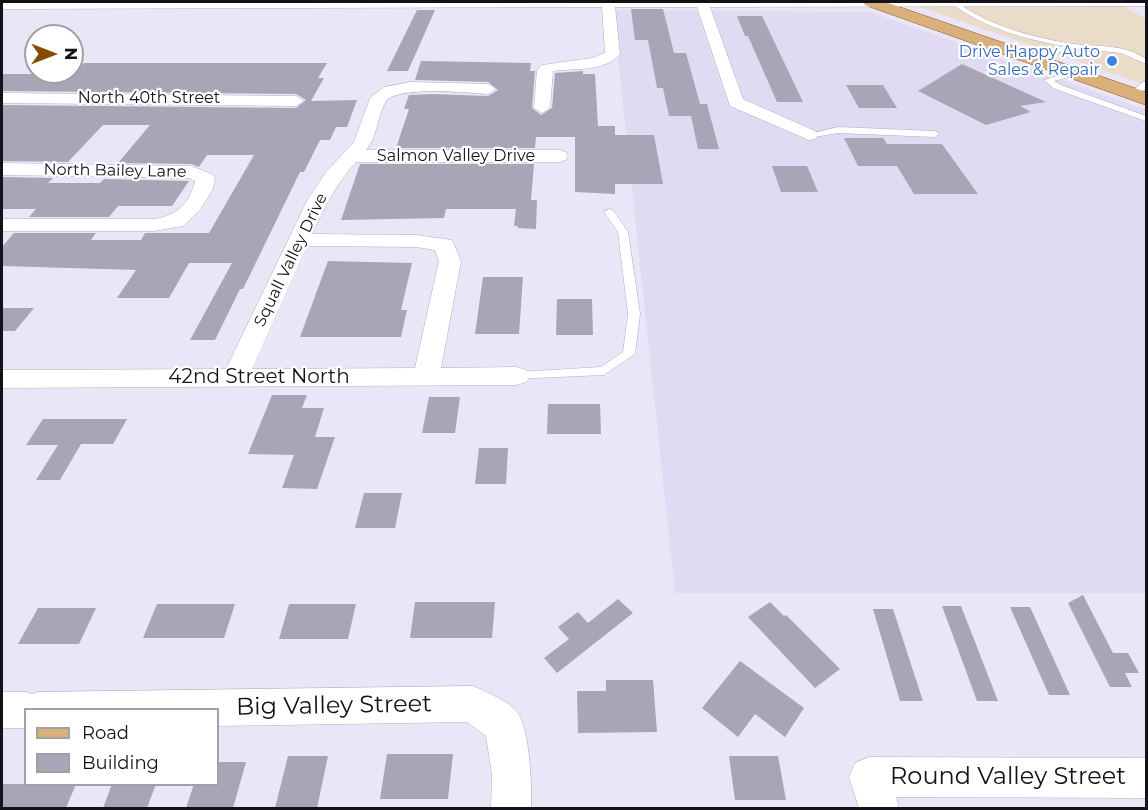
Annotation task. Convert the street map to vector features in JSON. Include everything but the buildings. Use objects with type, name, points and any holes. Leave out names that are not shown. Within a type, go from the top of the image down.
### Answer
[{"type":"main road","points":[[873,2],[1074,74],[1142,92]]},
{"type":"street","points":[[2,5],[1146,2]]},
{"type":"street","points":[[542,108],[547,68],[600,62],[609,59],[614,54],[608,3]]},
{"type":"street","points":[[702,3],[736,102],[809,135]]},
{"type":"street","name":"Squall Valley Drive","points":[[235,377],[317,201],[333,176],[362,144],[378,98],[390,90],[411,87],[488,89]]},
{"type":"street","name":"North 40th Street","points":[[2,98],[296,101]]},
{"type":"street","name":"Salmon Valley Drive","points":[[352,156],[559,156]]},
{"type":"street","name":"North Bailey Lane","points":[[2,169],[191,172],[205,178],[198,199],[176,222],[154,225],[2,225]]},
{"type":"street","points":[[299,240],[416,241],[444,245],[450,261],[426,376]]},
{"type":"street","name":"42nd Street North","points":[[2,379],[518,376]]},
{"type":"street","name":"Big Valley Street","points":[[183,708],[472,704],[503,725],[512,774],[511,808]]},
{"type":"street","points":[[2,710],[24,710]]},
{"type":"street","name":"Round Valley Street","points":[[874,793],[1146,778]]},
{"type":"lane","points":[[954,3],[986,22],[1047,41],[1115,50],[1146,62]]},
{"type":"lane","points":[[1034,59],[1074,45]]},
{"type":"lane","points":[[1074,74],[1048,80],[1058,87],[1146,119]]},
{"type":"lane","points":[[809,135],[838,130],[935,134]]},
{"type":"lane","points":[[518,376],[604,371],[629,354],[634,314],[623,232],[609,212]]},
{"type":"shaded area","points":[[1121,5],[1146,19],[1146,85],[917,6]]},
{"type":"shaded area","points":[[613,10],[871,12],[1146,110],[1146,593],[675,593]]},
{"type":"place","name":"Drive Happy Auto Sales & Repair","points":[[1112,61]]}]
